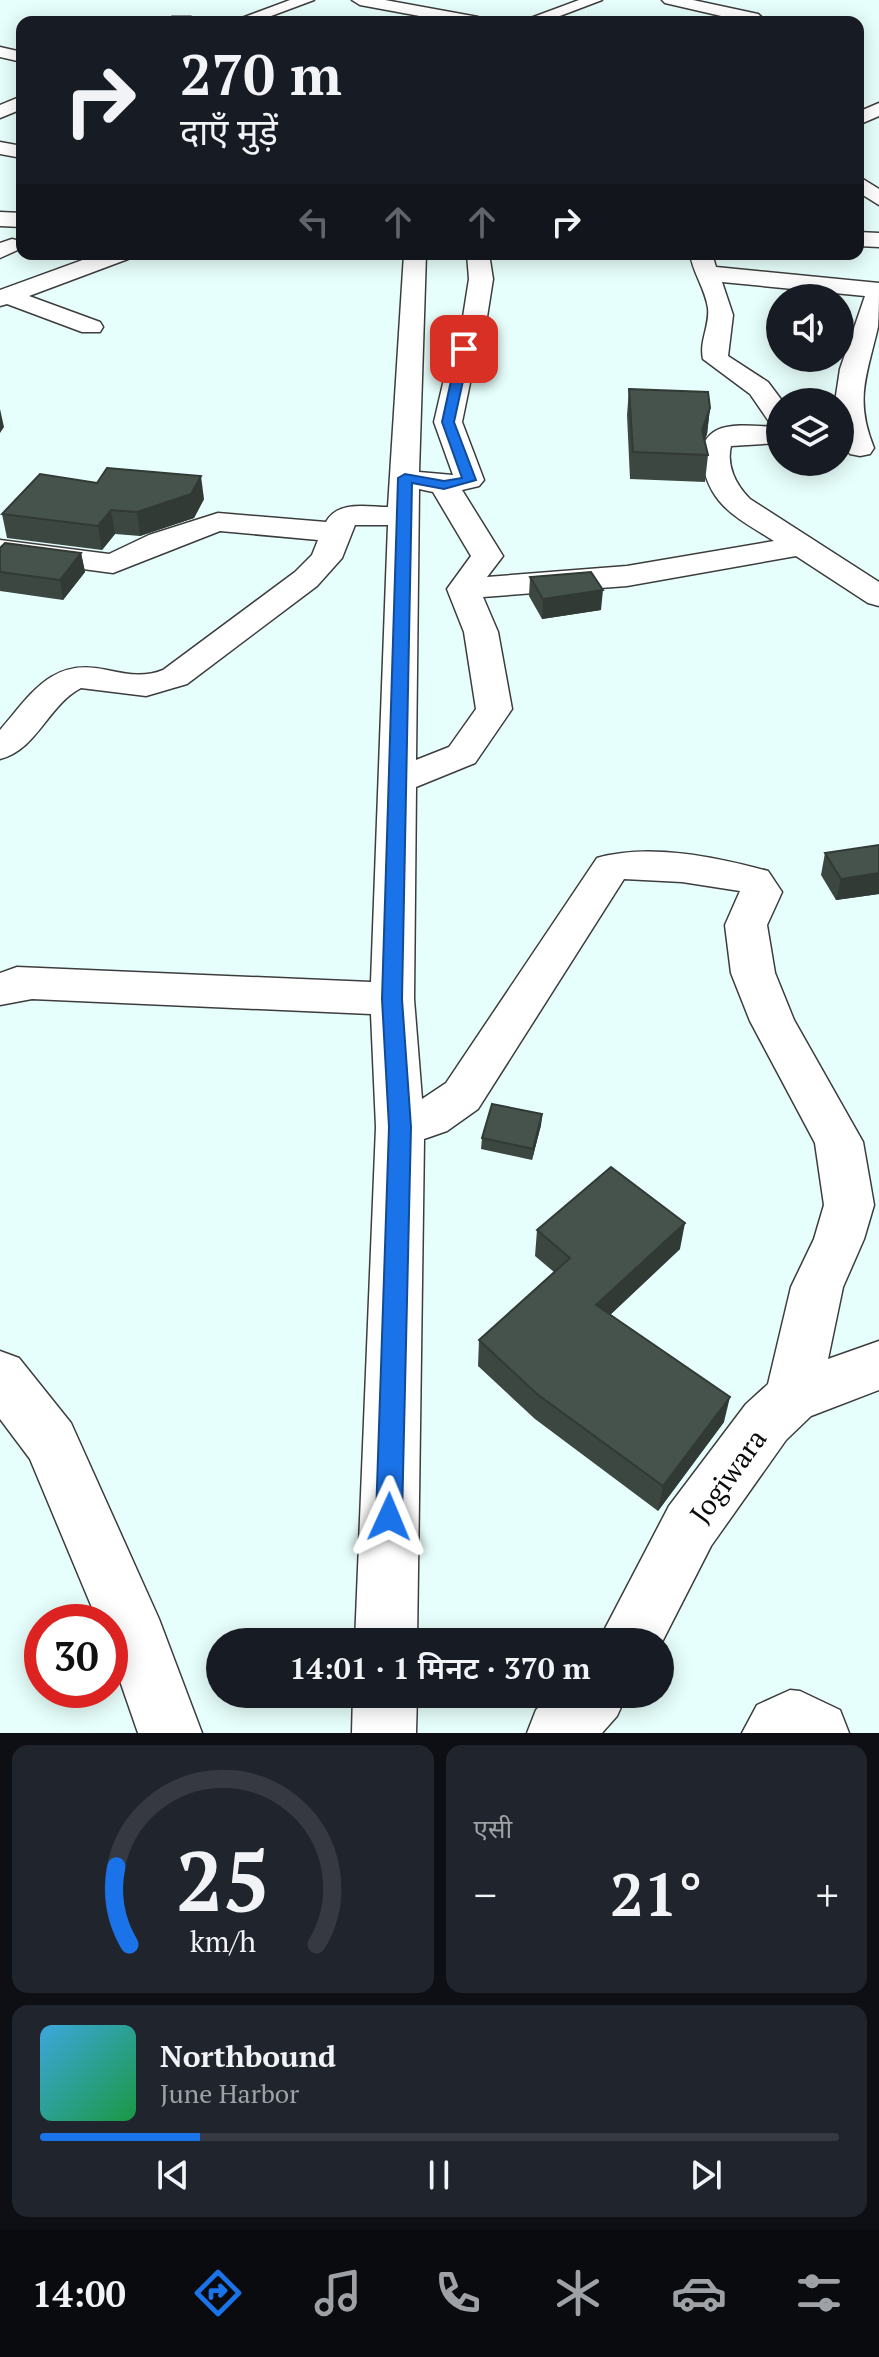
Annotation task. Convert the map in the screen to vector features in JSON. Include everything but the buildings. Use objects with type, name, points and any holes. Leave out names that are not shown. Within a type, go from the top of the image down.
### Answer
[{"type":"street","points":[[257,16],[306,0]]},
{"type":"street","points":[[360,0],[446,16]]},
{"type":"street","points":[[546,16],[594,0]]},
{"type":"street","points":[[670,0],[747,16]]},
{"type":"street","points":[[866,183],[879,199]]},
{"type":"street","points":[[3,297],[104,260]]},
{"type":"street","points":[[386,1628],[400,1127],[392,999],[397,781],[417,493],[415,260]]},
{"type":"street","points":[[0,748],[66,680],[82,678],[144,687],[155,686],[175,677],[306,579],[326,558],[342,519],[417,493],[469,480],[448,422],[464,349],[475,317],[481,279],[479,260]]},
{"type":"street","points":[[703,264],[879,290],[846,401],[850,428],[860,448]]},
{"type":"street","points":[[703,264],[721,309],[713,351],[716,359],[759,388],[766,398]]},
{"type":"street","points":[[3,297],[91,327]]},
{"type":"street","points":[[766,435],[726,436],[718,443],[715,452],[725,491],[739,505],[879,596]]},
{"type":"street","points":[[417,493],[487,556],[463,589]]},
{"type":"street","points":[[0,549],[113,564],[160,542],[218,522],[337,532]]},
{"type":"street","points":[[463,589],[627,576],[801,546]]},
{"type":"street","points":[[397,781],[462,755],[494,709],[481,632],[463,589]]},
{"type":"street","points":[[400,1127],[430,1118],[462,1096],[608,869],[623,864],[754,881],[762,892],[746,925],[753,973],[772,1021],[839,1142],[849,1205],[839,1239],[817,1287],[792,1398]]},
{"type":"street","points":[[0,989],[17,983],[32,983],[392,999]]},
{"type":"street","name":"Jogiwara","points":[[636,1628],[690,1526],[766,1422],[792,1398],[879,1365]]},
{"type":"street","points":[[0,1376],[51,1442],[137,1641],[170,1733]]},
{"type":"street","points":[[384,1733],[385,1708]]},
{"type":"street","points":[[559,1733],[582,1708]]},
{"type":"street","points":[[774,1733],[782,1723],[793,1720],[804,1723],[817,1733]]},
{"type":"route","points":[[389,1517],[400,1127],[392,999],[405,478],[444,485],[469,480],[448,422],[464,349]]}]
